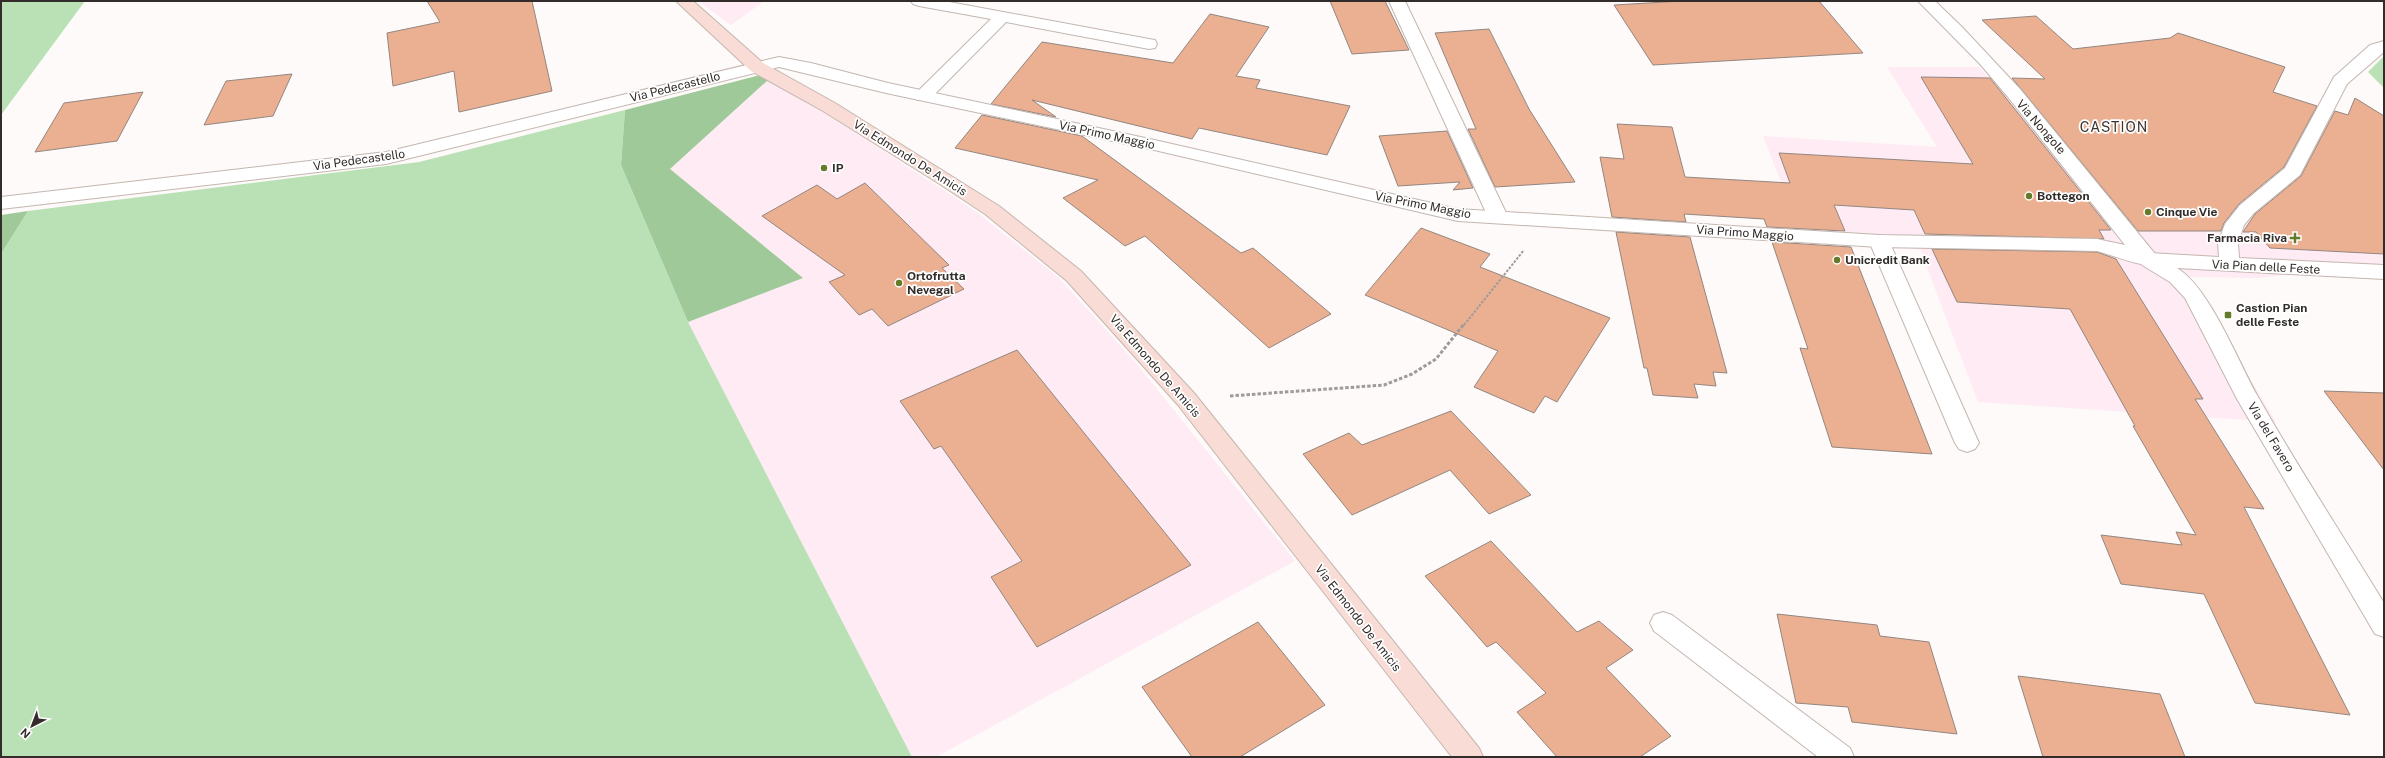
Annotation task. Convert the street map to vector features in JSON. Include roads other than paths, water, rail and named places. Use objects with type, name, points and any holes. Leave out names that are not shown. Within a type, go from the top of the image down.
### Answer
[{"type":"main road","name":"Via Edmondo De Amicis","points":[[684,1],[757,67],[829,107],[946,179],[1036,244],[1074,276],[1116,320],[1186,399],[1469,757]]},
{"type":"street","points":[[919,1],[1149,44]]},
{"type":"street","points":[[1397,1],[1498,217]]},
{"type":"street","name":"Via Nongole","points":[[1926,1],[1962,35],[2079,171],[2149,260]]},
{"type":"street","points":[[923,96],[1002,17]]},
{"type":"street","points":[[2229,265],[2228,242],[2235,224],[2247,209],[2293,171],[2340,81],[2376,49],[2384,46]]},
{"type":"street","name":"Via Primo Maggio","points":[[757,67],[779,62],[786,63],[923,96],[1158,146],[1458,214],[1879,241],[2097,245],[2125,250],[2149,260]]},
{"type":"street","name":"Via Pedecastello","points":[[1,203],[386,158],[757,67]]},
{"type":"street","points":[[1879,241],[1967,443]]},
{"type":"street","name":"Via Pian delle Feste","points":[[2149,260],[2384,272]]},
{"type":"street","name":"Via del Favero","points":[[2149,260],[2177,276],[2194,294],[2248,399],[2384,626]]},
{"type":"street","points":[[1663,623],[1840,757]]},
{"type":"place","name":"IP","points":[[824,168]]},
{"type":"place","name":"Bottegon","points":[[2029,196]]},
{"type":"place","name":"Cinque Vie","points":[[2148,212]]},
{"type":"place","name":"Farmacia Riva","points":[[2295,238]]},
{"type":"place","name":"Unicredit Bank","points":[[1837,260]]},
{"type":"place","name":"Ortofrutta Nevegal","points":[[899,283]]},
{"type":"place","name":"Castion Pian delle Feste","points":[[2228,315]]},
{"type":"district","name":"CASTION","points":[[2114,127]]}]
